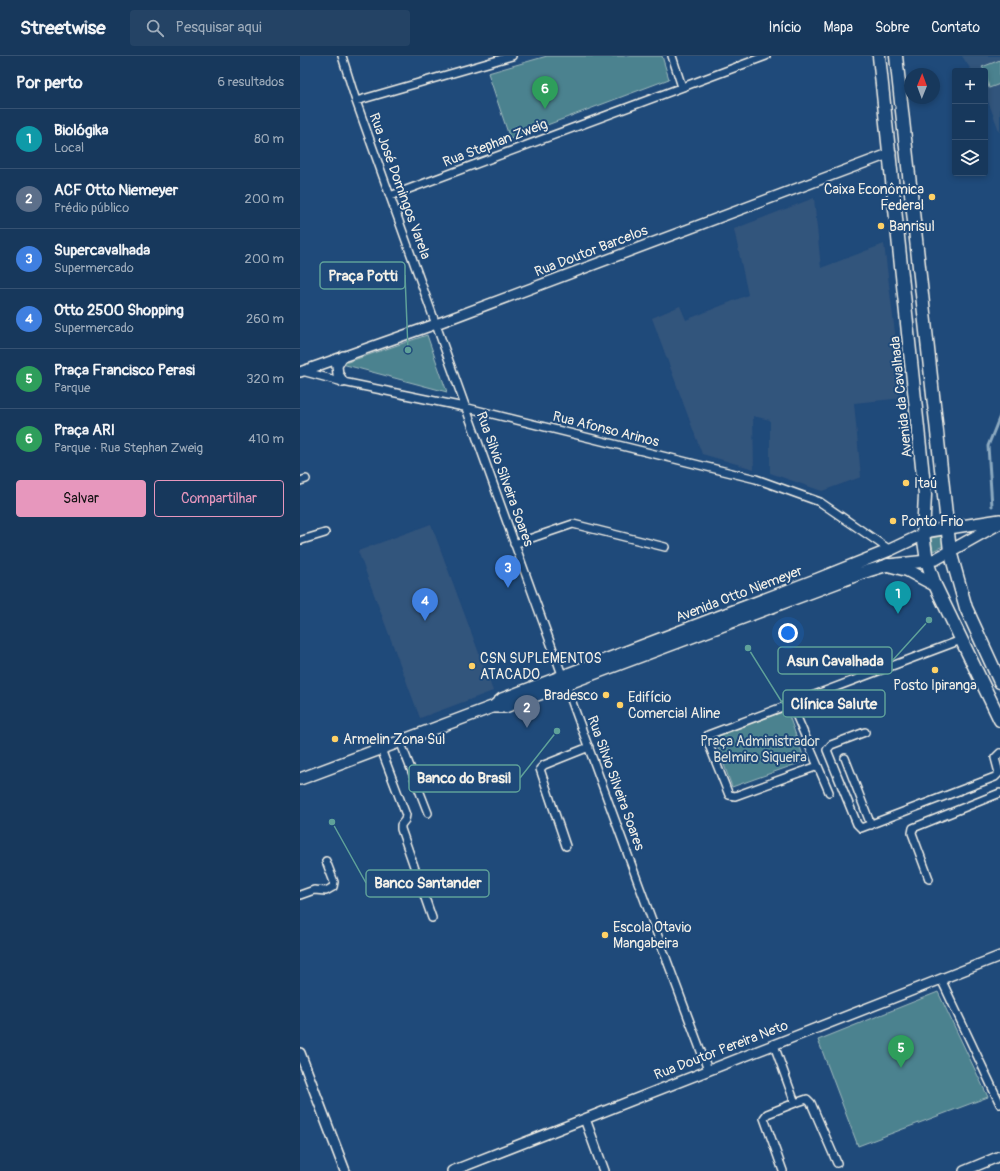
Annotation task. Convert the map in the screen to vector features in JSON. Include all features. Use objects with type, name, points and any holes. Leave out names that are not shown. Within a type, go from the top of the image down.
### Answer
[{"type":"main road","name":"Avenida da Cavalhada","points":[[879,56],[891,153],[925,495],[923,534],[927,562],[935,584],[1000,720]]},
{"type":"main road","points":[[896,56],[950,550],[966,608],[1000,682]]},
{"type":"main road","points":[[891,153],[899,158],[910,193]]},
{"type":"main road","name":"Avenida Otto Niemeyer","points":[[300,779],[492,707],[505,706],[564,680],[890,550],[923,534],[948,528],[1000,521]]},
{"type":"main road","name":"Avenida Otto Niemeyer","points":[[564,680],[888,565],[927,562],[1000,521]]},
{"type":"main road","points":[[888,565],[907,570],[935,584]]},
{"type":"street","name":"Rua José Domingos Varela","points":[[342,56],[356,101],[436,324]]},
{"type":"street","points":[[356,101],[512,56]]},
{"type":"street","points":[[672,56],[682,86]]},
{"type":"street","name":"Rua Stephan Zweig","points":[[390,196],[766,56]]},
{"type":"street","name":"Rua Doutor Barcelos","points":[[301,371],[436,324],[891,153]]},
{"type":"street","name":"Rua Silvio Silveira Soares","points":[[436,324],[464,407],[708,1070]]},
{"type":"street","points":[[342,356],[337,366],[338,374],[343,382]]},
{"type":"street","name":"Rua Afonso Arinos","points":[[301,371],[343,382],[464,407],[756,479],[820,502],[890,550]]},
{"type":"street","points":[[514,544],[573,524],[665,547]]},
{"type":"street","points":[[300,539],[325,533]]},
{"type":"street","points":[[818,766],[735,796],[729,795],[707,740],[708,734],[961,640]]},
{"type":"street","points":[[791,703],[829,792]]},
{"type":"street","points":[[865,732],[831,745],[828,750],[857,824],[861,828],[995,777],[999,773],[995,758],[1000,753]]},
{"type":"street","points":[[400,741],[428,813]]},
{"type":"street","points":[[566,846],[540,769],[544,765],[589,747]]},
{"type":"street","points":[[381,749],[406,815],[405,820],[401,825],[401,829],[432,918]]},
{"type":"street","points":[[845,758],[871,825]]},
{"type":"street","points":[[929,879],[912,833],[913,828],[1000,793]]},
{"type":"street","points":[[300,895],[314,890],[326,891],[333,887],[334,882],[326,861]]},
{"type":"street","name":"Rua Doutor Pereira Neto","points":[[452,1171],[1000,956]]},
{"type":"street","points":[[941,978],[1000,1104]]},
{"type":"street","points":[[774,1045],[795,1103]]},
{"type":"street","points":[[300,1053],[345,1171]]},
{"type":"street","points":[[782,1171],[764,1118],[767,1114],[807,1100],[811,1103],[837,1163]]},
{"type":"street","points":[[584,1119],[604,1171]]},
{"type":"street","points":[[964,1171],[1000,1156]]},
{"type":"shaded area","points":[[962,56],[1000,56],[1000,133],[988,101],[988,68],[970,68]]},
{"type":"shaded area","points":[[814,198],[821,268],[884,244],[903,398],[854,403],[861,477],[822,491],[770,473],[770,420],[753,416],[754,469],[702,454],[652,318],[680,306],[686,320],[748,295],[734,229]]},
{"type":"shaded area","points":[[431,524],[493,691],[420,718],[358,551]]},
{"type":"green space","points":[[547,56],[662,56],[669,79],[510,139],[488,73]]},
{"type":"green space","points":[[1000,60],[1000,84],[989,88],[988,68],[982,67]]},
{"type":"green space","points":[[427,335],[447,392],[342,364]]},
{"type":"green space","points":[[942,536],[943,546],[933,551],[931,538]]},
{"type":"green space","name":"Praça Administrador Belmiro Siqueira","points":[[787,710],[805,761],[732,787],[714,737]]},
{"type":"green space","points":[[938,992],[988,1097],[858,1146],[818,1040]]},
{"type":"waterway","points":[[992,506],[988,446],[1000,416]]},
{"type":"place","name":"Praça ARI","points":[[545,109]]},
{"type":"place","name":"Caixa Econômica Federal","points":[[932,197]]},
{"type":"place","name":"Banrisul","points":[[881,226]]},
{"type":"place","name":"Praça Potti","points":[[408,350]]},
{"type":"place","name":"Itaú","points":[[906,483]]},
{"type":"place","name":"Ponto Frio","points":[[893,521]]},
{"type":"place","name":"Supercavalhada","points":[[508,588]]},
{"type":"place","name":"Biológika","points":[[898,614]]},
{"type":"place","name":"Asun Cavalhada","points":[[929,620]]},
{"type":"place","name":"Otto 2500 Shopping","points":[[425,621]]},
{"type":"place","name":"Clínica Salute","points":[[748,648]]},
{"type":"place","name":"CSN SUPLEMENTOS ATACADO","points":[[472,666]]},
{"type":"place","name":"Posto Ipiranga","points":[[935,670]]},
{"type":"place","name":"Bradesco","points":[[606,695]]},
{"type":"place","name":"Edifício Comercial Aline","points":[[620,705]]},
{"type":"place","name":"ACF Otto Niemeyer","points":[[527,728]]},
{"type":"place","name":"Banco do Brasil","points":[[557,731]]},
{"type":"place","name":"Armelin Zona Sul","points":[[335,739]]},
{"type":"place","name":"Banco Santander","points":[[332,822]]},
{"type":"place","name":"Escola Otavio Mangabeira","points":[[605,935]]},
{"type":"place","name":"Praça Francisco Perasi","points":[[901,1068]]}]
